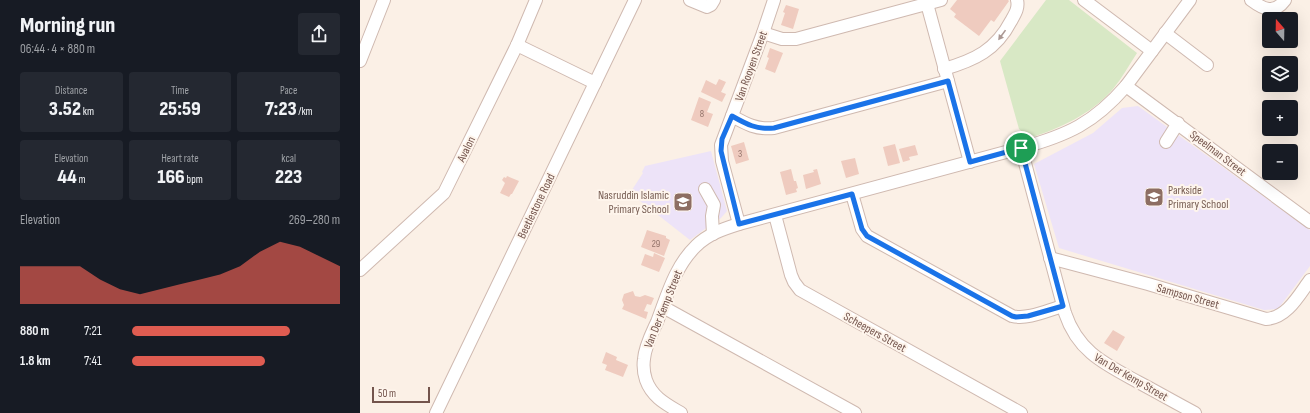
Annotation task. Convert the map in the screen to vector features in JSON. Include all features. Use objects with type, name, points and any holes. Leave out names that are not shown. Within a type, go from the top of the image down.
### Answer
[{"type":"street","points":[[360,61],[384,0]]},
{"type":"street","name":"Avalon","points":[[360,270],[444,193],[517,45],[536,0]]},
{"type":"street","name":"Beetlestone Road","points":[[436,413],[635,0]]},
{"type":"street","points":[[690,0],[707,7],[712,5],[714,0]]},
{"type":"street","name":"Van Rooyen Street","points":[[739,224],[721,151],[722,139],[732,116],[774,0]]},
{"type":"street","points":[[763,33],[782,39],[796,39],[926,2],[941,0]]},
{"type":"street","points":[[944,68],[973,59],[984,53],[995,44],[1009,26],[1017,10],[1017,0]]},
{"type":"street","name":"Van Der Kemp Street","points":[[681,413],[657,398],[649,387],[645,374],[645,352],[677,273],[685,258],[697,246],[713,234],[739,224],[970,162],[1060,136],[1086,123],[1108,106],[1126,86],[1190,0]]},
{"type":"street","points":[[1251,0],[1261,8],[1266,9],[1277,8],[1285,0]]},
{"type":"street","points":[[1088,1],[1152,51]]},
{"type":"street","points":[[926,2],[970,162]]},
{"type":"street","points":[[1165,33],[1207,65]]},
{"type":"street","points":[[517,45],[595,83]]},
{"type":"street","points":[[732,116],[754,128],[774,128],[948,81]]},
{"type":"street","name":"Speelman Street","points":[[1126,86],[1310,222]]},
{"type":"street","points":[[1166,142],[1178,123]]},
{"type":"street","name":"Van Der Kemp Street","points":[[1021,148],[1063,306],[1076,337],[1091,354],[1101,362],[1195,413]]},
{"type":"street","points":[[704,189],[714,205],[712,216],[713,234]]},
{"type":"street","points":[[852,194],[862,229],[867,236],[980,298],[1016,317],[1028,316],[1063,306]]},
{"type":"street","name":"Scheepers Street","points":[[775,215],[791,275],[800,290],[1021,413]]},
{"type":"street","name":"Sampson Street","points":[[1050,258],[1148,284],[1266,319],[1274,318],[1284,313],[1310,280]]},
{"type":"street","points":[[663,307],[856,413]]},
{"type":"shaded area","name":"Parkside Primary School","points":[[1138,106],[1310,230],[1310,266],[1278,309],[1264,310],[1059,248],[1034,164],[1093,133],[1122,108]]},
{"type":"shaded area","name":"Nasruddin Islamic Primary School","points":[[711,151],[727,211],[721,218],[690,240],[630,193],[643,173],[642,172],[645,166]]},
{"type":"green space","points":[[1046,0],[1069,0],[1137,53],[1113,89],[1095,106],[1064,125],[1030,138],[1019,129],[1000,61]]},
{"type":"building","points":[[957,0],[1009,1],[994,22],[991,20],[979,36],[954,17],[956,14],[950,9]]},
{"type":"building","points":[[786,5],[799,9],[793,29],[781,25],[785,13],[783,12]]},
{"type":"building","points":[[770,48],[783,53],[775,73],[765,69],[769,58],[767,57]]},
{"type":"building","points":[[719,79],[726,82],[721,92],[726,94],[722,102],[701,92],[706,80],[716,85]]},
{"type":"building","points":[[699,97],[711,102],[707,112],[713,114],[708,127],[691,120]]},
{"type":"building","points":[[744,142],[749,160],[736,164],[731,146]]},
{"type":"building","points":[[895,144],[900,163],[888,166],[883,147]]},
{"type":"building","points":[[915,145],[918,155],[909,157],[910,160],[903,162],[899,149]]},
{"type":"building","points":[[855,158],[859,174],[846,178],[841,161]]},
{"type":"building","points":[[791,169],[794,181],[796,181],[798,188],[796,189],[797,192],[786,195],[780,172]]},
{"type":"building","points":[[817,169],[821,184],[806,189],[803,175],[814,172],[813,170]]},
{"type":"building","points":[[507,176],[519,181],[509,197],[500,193],[505,183],[502,180]]},
{"type":"building","points":[[647,230],[666,236],[666,238],[670,240],[664,256],[641,247]]},
{"type":"building","points":[[654,253],[665,258],[659,272],[641,265],[645,254],[653,257]]},
{"type":"building","points":[[633,291],[635,296],[640,297],[645,295],[654,298],[651,305],[647,304],[644,311],[648,312],[646,319],[622,309],[624,305],[622,300],[624,294]]},
{"type":"building","points":[[1113,330],[1125,337],[1117,351],[1104,343]]},
{"type":"building","points":[[606,352],[617,357],[616,360],[628,365],[623,377],[605,370],[607,365],[602,363]]},
{"type":"place","name":"Parkside Primary School","points":[[1154,197]]},
{"type":"place","name":"Nasruddin Islamic Primary School","points":[[683,202]]},
{"type":"route","points":[[948,81],[970,162],[1021,148],[1063,306],[1028,316],[1016,317],[867,236],[862,229],[852,194],[739,224],[722,161],[721,145],[732,116],[754,128],[774,128],[948,81]]}]
